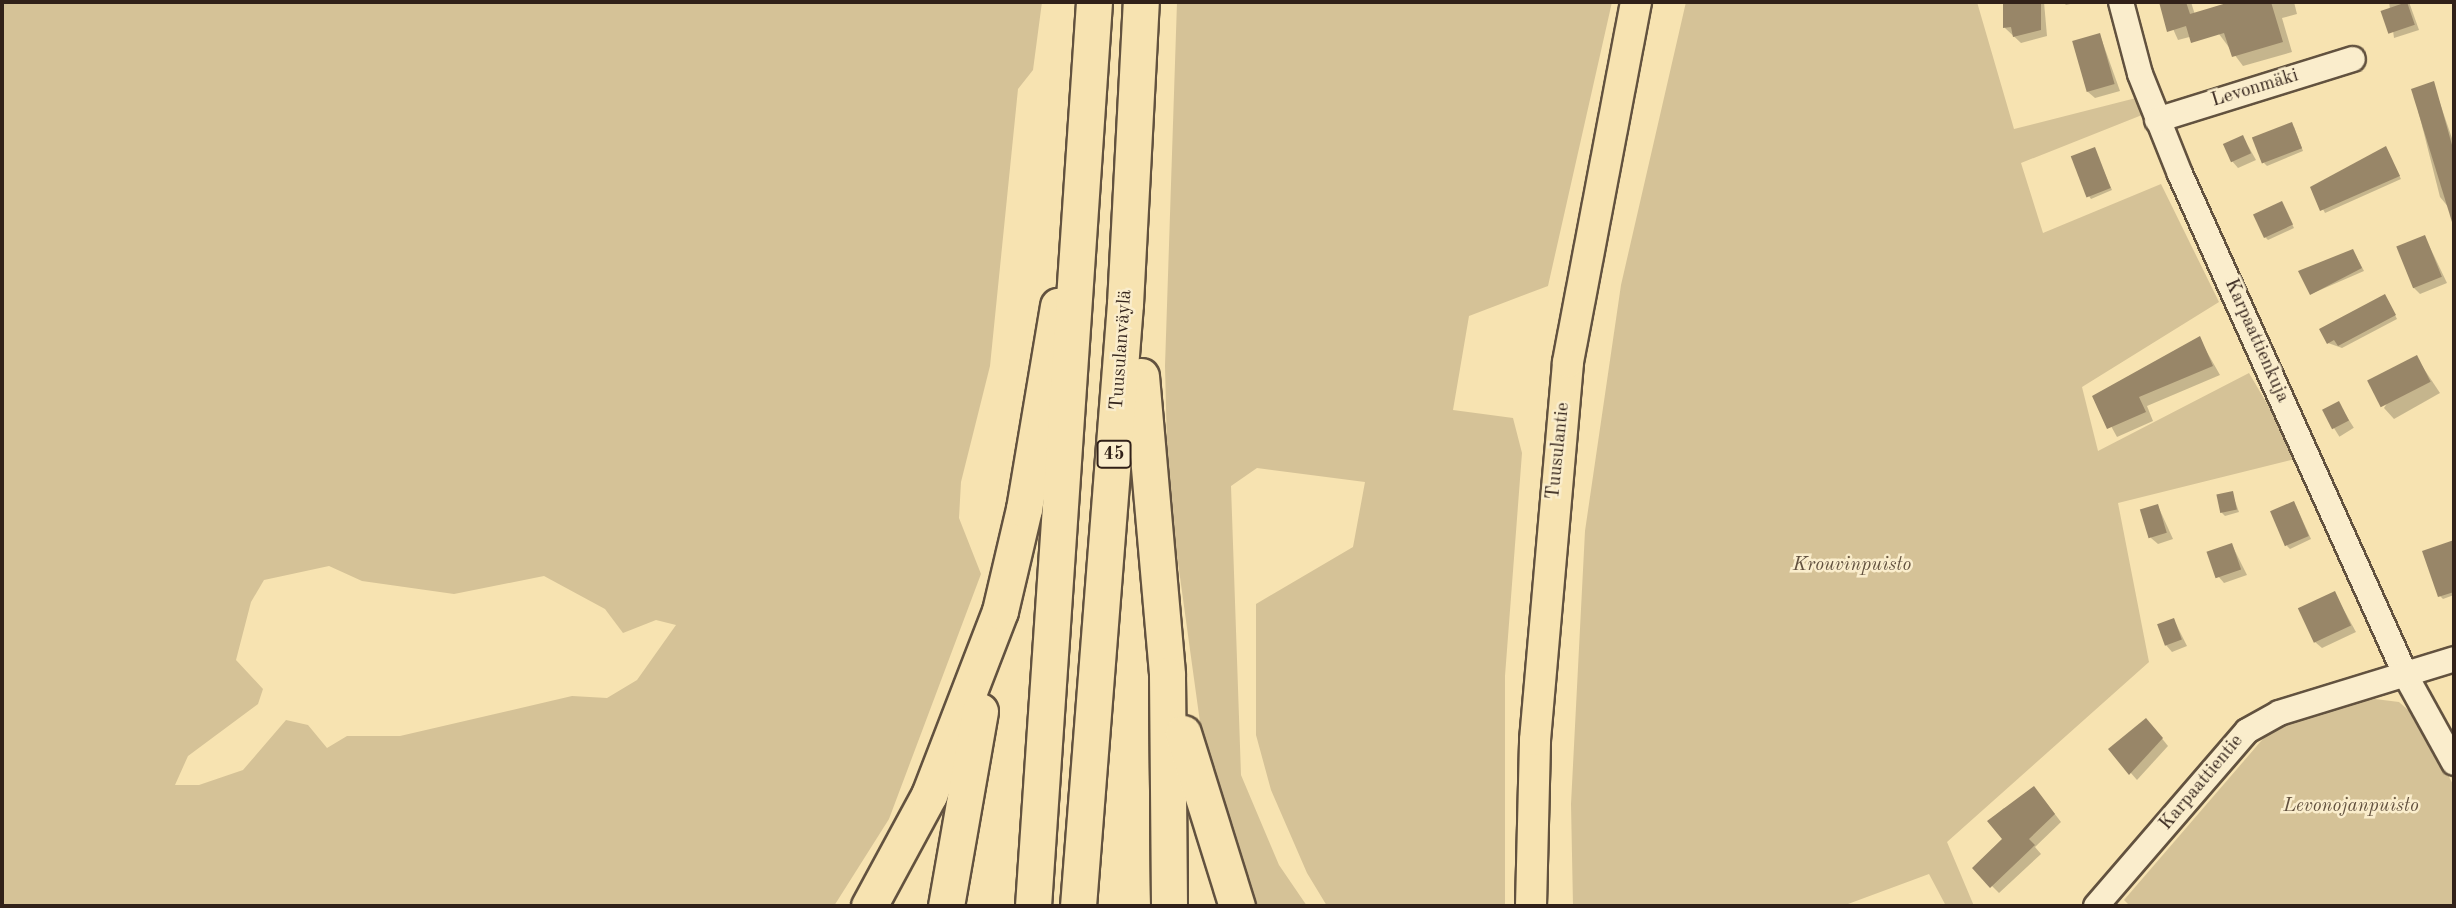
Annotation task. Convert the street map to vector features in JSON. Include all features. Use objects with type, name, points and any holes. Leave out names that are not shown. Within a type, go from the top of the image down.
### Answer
[{"type":"highway","name":"45","points":[[1033,906],[1094,2]]},
{"type":"highway","name":"Tuusulanväylä","points":[[1077,906],[1134,132],[1140,2]]},
{"type":"highway","points":[[946,906],[1000,611],[1024,509],[1088,116]]},
{"type":"highway","points":[[1134,132],[1140,412],[1167,675],[1169,906]]},
{"type":"highway","points":[[869,906],[929,795],[1000,611]]},
{"type":"highway","points":[[1167,675],[1237,906]]},
{"type":"main road","name":"Tuusulantie","points":[[1531,906],[1535,740],[1568,362],[1636,2]]},
{"type":"street","name":"Karpaattienkuja","points":[[2120,2],[2157,120],[2406,676],[2454,763]]},
{"type":"street","name":"Levonmäki","points":[[2157,120],[2353,59]]},
{"type":"street","name":"Karpaattientie","points":[[2096,906],[2247,731],[2279,713],[2454,659]]},
{"type":"green space","points":[[2,2],[1042,2],[1033,70],[1018,89],[990,366],[961,482],[959,518],[981,574],[889,819],[834,906],[2,906]],"holes":[[[329,566],[362,581],[454,594],[544,576],[605,609],[623,633],[656,620],[676,625],[637,680],[607,698],[572,696],[400,736],[347,736],[327,748],[308,725],[286,720],[243,770],[199,785],[175,785],[188,756],[258,704],[263,689],[236,660],[251,602],[264,580]]]},
{"type":"green space","points":[[1177,2],[1612,2],[1548,286],[1469,316],[1453,410],[1513,418],[1522,453],[1505,676],[1505,906],[1327,906],[1307,873],[1271,790],[1256,735],[1256,604],[1353,547],[1365,482],[1257,468],[1231,486],[1241,775],[1279,865],[1307,906],[1255,906],[1203,744],[1168,490],[1165,366]]},
{"type":"green space","name":"Krouvinpuisto","points":[[1686,2],[1977,2],[2014,129],[2136,98],[2142,115],[2021,163],[2043,233],[2161,184],[2219,302],[2082,387],[2098,451],[2249,373],[2299,458],[2118,503],[2149,662],[1947,842],[1974,906],[1946,906],[1929,874],[1848,904],[1573,906],[1571,804],[1585,531],[1621,285]]},
{"type":"green space","name":"Levonojanpuisto","points":[[2375,699],[2399,702],[2415,716],[2454,786],[2454,906],[2130,906],[2124,900],[2268,733],[2333,706]]},
{"type":"building","points":[[2003,2],[2041,2],[2041,30],[2013,37],[2011,27],[2003,28]]},
{"type":"building","points":[[2159,2],[2186,2],[2190,14],[2230,2],[2271,2],[2283,42],[2232,57],[2224,33],[2191,43],[2186,26],[2167,32]]},
{"type":"building","points":[[2407,2],[2415,25],[2388,34],[2381,11]]},
{"type":"building","points":[[2100,33],[2115,84],[2087,92],[2072,41]]},
{"type":"building","points":[[2434,81],[2454,152],[2452,222],[2411,89]]},
{"type":"building","points":[[2292,122],[2302,148],[2262,164],[2252,137]]},
{"type":"building","points":[[2243,135],[2251,153],[2231,162],[2223,144]]},
{"type":"building","points":[[2386,146],[2400,176],[2320,211],[2310,187]]},
{"type":"building","points":[[2095,147],[2111,188],[2086,197],[2071,156]]},
{"type":"building","points":[[2282,201],[2293,225],[2264,238],[2253,215]]},
{"type":"building","points":[[2425,235],[2442,277],[2413,288],[2396,247]]},
{"type":"building","points":[[2353,249],[2362,268],[2310,295],[2298,271]]},
{"type":"building","points":[[2385,294],[2396,315],[2338,346],[2334,340],[2327,344],[2319,329]]},
{"type":"building","points":[[2200,336],[2213,366],[2139,397],[2146,412],[2107,429],[2092,396]]},
{"type":"building","points":[[2417,355],[2431,382],[2381,407],[2367,380]]},
{"type":"building","points":[[2339,401],[2349,421],[2332,429],[2322,410]]},
{"type":"building","points":[[2233,491],[2237,510],[2220,513],[2216,495]]},
{"type":"building","points":[[2294,501],[2309,536],[2285,546],[2270,511]]},
{"type":"building","points":[[2158,504],[2167,533],[2149,538],[2140,510]]},
{"type":"building","points":[[2454,540],[2454,592],[2438,597],[2422,551]]},
{"type":"building","points":[[2232,543],[2241,569],[2216,578],[2206,552]]},
{"type":"building","points":[[2335,591],[2351,625],[2314,643],[2298,608]]},
{"type":"building","points":[[2174,618],[2182,640],[2165,646],[2157,624]]},
{"type":"building","points":[[2146,718],[2163,738],[2129,775],[2108,749]]},
{"type":"building","points":[[2034,786],[2055,814],[2029,839],[2035,845],[1990,888],[1972,868],[2002,839],[1987,821]]}]
